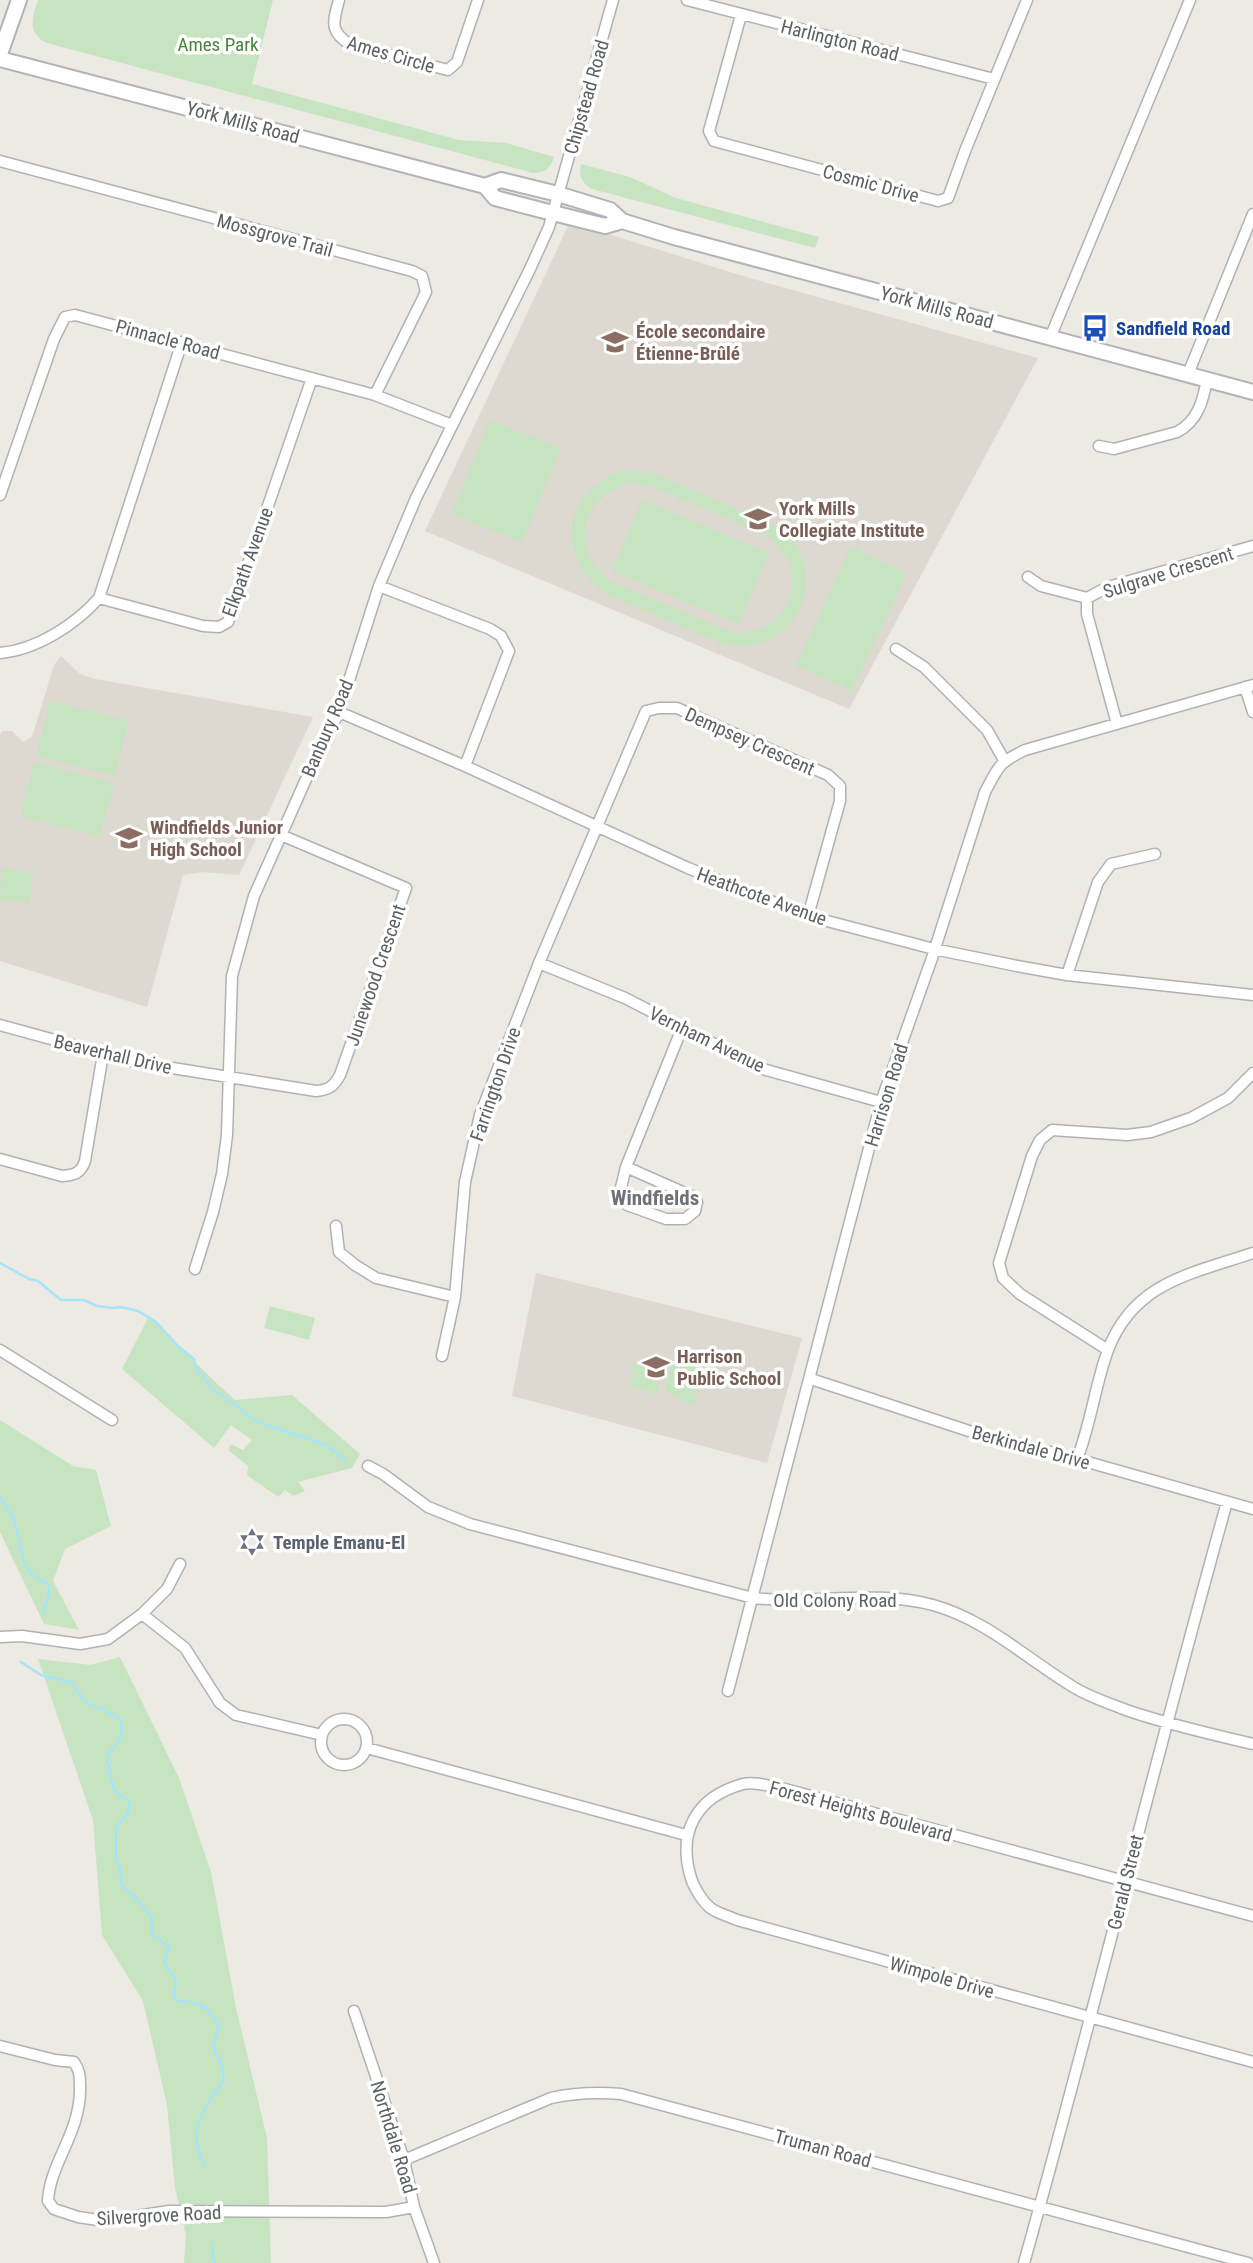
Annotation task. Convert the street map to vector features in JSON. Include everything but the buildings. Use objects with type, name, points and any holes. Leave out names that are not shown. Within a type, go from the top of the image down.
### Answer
[{"type":"main road","points":[[0,56],[19,0]]},
{"type":"main road","name":"York Mills Road","points":[[0,56],[485,186],[495,198],[553,214],[605,226],[622,221]]},
{"type":"main road","name":"York Mills Road","points":[[485,186],[501,180],[558,194],[610,210],[622,221],[1253,392]]},
{"type":"street","name":"Ames Circle","points":[[339,0],[333,23],[340,38],[351,45],[448,70],[457,62],[478,0]]},
{"type":"street","name":"Chipstead Road","points":[[553,214],[613,0]]},
{"type":"street","name":"Harlington Road","points":[[687,0],[994,79]]},
{"type":"street","name":"Cosmic Drive","points":[[741,15],[709,131],[714,141],[938,201],[948,198],[952,189],[1027,0]]},
{"type":"street","points":[[1050,338],[1190,0]]},
{"type":"street","name":"Mossgrove Trail","points":[[0,161],[412,271],[422,276],[426,292],[374,395]]},
{"type":"street","name":"Banbury Road","points":[[195,1269],[222,1174],[227,1135],[232,976],[254,896],[339,712],[379,586],[416,498],[530,269],[553,214]]},
{"type":"street","points":[[1188,374],[1253,214]]},
{"type":"street","name":"Pinnacle Road","points":[[0,495],[54,339],[65,317],[75,315],[374,395],[452,425]]},
{"type":"street","points":[[0,653],[16,652],[55,633],[76,620],[99,598],[183,342]]},
{"type":"street","name":"Elkpath Avenue","points":[[99,598],[203,626],[219,627],[228,622],[312,378]]},
{"type":"street","points":[[1098,446],[1114,449],[1186,428],[1198,412],[1207,379]]},
{"type":"street","name":"Sulgrave Crescent","points":[[1117,724],[1087,614],[1087,598],[1108,587],[1253,546]]},
{"type":"street","points":[[1028,577],[1041,586],[1087,598]]},
{"type":"street","points":[[379,586],[490,629],[501,636],[509,651],[465,765]]},
{"type":"street","points":[[895,649],[924,667],[987,730],[1004,760],[1025,750],[1249,686],[1253,712]]},
{"type":"street","name":"Dempsey Crescent","points":[[598,827],[646,711],[677,708],[828,775],[840,786],[840,801],[808,916]]},
{"type":"street","name":"Heathcote Avenue","points":[[339,712],[465,765],[688,869],[808,916],[934,949],[1067,975],[1253,995]]},
{"type":"street","name":"Harrison Road","points":[[728,1691],[881,1102],[985,792],[1004,760]]},
{"type":"street","name":"Farrington Drive","points":[[442,1356],[455,1297],[465,1182],[480,1115],[539,963],[598,827]]},
{"type":"street","name":"Junewood Crescent","points":[[228,1076],[316,1091],[326,1091],[335,1085],[406,888],[281,835]]},
{"type":"street","points":[[1067,975],[1098,882],[1111,864],[1155,853]]},
{"type":"street","name":"Vernham Avenue","points":[[539,963],[625,998],[763,1069],[881,1102]]},
{"type":"street","name":"Beaverhall Drive","points":[[0,1025],[103,1054],[168,1068],[228,1076]]},
{"type":"street","points":[[626,1167],[694,1197],[697,1202],[695,1212],[685,1219],[666,1219],[626,1205],[619,1196],[626,1167],[682,1028]]},
{"type":"street","points":[[0,1159],[62,1176],[82,1170],[103,1054]]},
{"type":"street","points":[[1108,1350],[1020,1293],[1003,1278],[999,1263],[1040,1140],[1052,1130],[1127,1135],[1151,1132],[1191,1118],[1228,1097],[1253,1073]]},
{"type":"street","points":[[336,1226],[339,1252],[376,1278],[455,1297]]},
{"type":"street","points":[[1077,1459],[1108,1350],[1122,1320],[1149,1292],[1175,1279],[1253,1253]]},
{"type":"street","points":[[0,1350],[112,1420]]},
{"type":"street","name":"Berkindale Drive","points":[[811,1379],[972,1432],[1253,1509]]},
{"type":"street","name":"Old Colony Road","points":[[368,1466],[428,1507],[470,1524],[752,1598],[797,1601],[864,1596],[896,1597],[933,1605],[976,1623],[1094,1698],[1166,1723],[1253,1744]]},
{"type":"street","name":"Gerald Street","points":[[1024,2263],[1227,1502]]},
{"type":"street","points":[[0,1637],[22,1636],[80,1644],[108,1639],[142,1614],[167,1589],[180,1564]]},
{"type":"street","points":[[142,1614],[185,1648],[220,1703],[236,1715],[322,1735]]},
{"type":"street","points":[[344,1719],[350,1720],[362,1727],[366,1734],[367,1748],[358,1761],[346,1766],[338,1765],[325,1755],[321,1747],[322,1735],[330,1724],[344,1719]]},
{"type":"street","points":[[367,1748],[686,1835]]},
{"type":"street","name":"Forest Heights Boulevard","points":[[686,1835],[697,1814],[714,1796],[745,1783],[785,1789],[1253,1916]]},
{"type":"street","name":"Wimpole Drive","points":[[686,1835],[686,1861],[693,1885],[710,1908],[737,1920],[1253,2062]]},
{"type":"street","name":"Northdale Road","points":[[354,2011],[404,2160],[414,2207],[434,2263]]},
{"type":"street","name":"Silvergrove Road","points":[[0,2046],[74,2062],[80,2071],[80,2099],[75,2126],[48,2189],[48,2201],[54,2209],[78,2217],[106,2221],[169,2211],[386,2212],[414,2207]]},
{"type":"street","name":"Truman Road","points":[[404,2160],[551,2098],[606,2092],[622,2094],[1248,2263]]},
{"type":"shaded area","name":"York Mills Collegiate Institute","points":[[570,222],[746,277],[1038,358],[849,709],[425,531]]},
{"type":"shaded area","name":"Windfields Junior High School","points":[[61,656],[80,674],[95,679],[313,717],[239,875],[203,872],[183,875],[147,1007],[0,961],[0,735],[2,731],[12,731],[23,742],[32,737],[54,665]]},
{"type":"shaded area","name":"Harrison Public School","points":[[536,1273],[802,1338],[767,1463],[512,1396]]},
{"type":"green space","name":"Ames Park","points":[[38,0],[273,0],[252,84],[459,140],[506,143],[554,157],[546,170],[533,173],[47,43],[36,35],[34,30],[33,19]]},
{"type":"green space","points":[[581,164],[630,177],[676,198],[819,237],[815,248],[592,189],[582,179]]},
{"type":"green space","points":[[490,420],[561,448],[522,542],[452,514]]},
{"type":"green space","points":[[621,470],[653,473],[780,527],[797,547],[805,571],[804,599],[791,623],[773,638],[759,644],[731,645],[702,636],[609,595],[596,585],[585,573],[572,545],[574,515],[581,501],[596,485]],"holes":[[[627,484],[642,484],[767,535],[781,550],[790,567],[793,583],[783,612],[771,623],[755,630],[734,633],[615,583],[601,572],[591,559],[586,544],[585,529],[589,515],[597,502],[610,491]]]},
{"type":"green space","points":[[642,500],[769,553],[739,624],[612,571]]},
{"type":"green space","points":[[851,547],[907,573],[851,691],[796,665]]},
{"type":"green space","points":[[50,701],[129,721],[115,776],[36,756]]},
{"type":"green space","points":[[34,762],[114,783],[100,837],[20,816]]},
{"type":"green space","points":[[2,867],[34,874],[29,903],[0,899]]},
{"type":"green space","points":[[270,1306],[315,1318],[309,1340],[264,1328]]},
{"type":"green space","points":[[149,1316],[235,1400],[292,1395],[360,1454],[352,1468],[298,1482],[305,1491],[293,1496],[285,1490],[278,1497],[247,1475],[248,1466],[228,1450],[231,1444],[243,1450],[252,1440],[231,1425],[214,1448],[122,1369]]},
{"type":"green space","points":[[674,1353],[697,1367],[692,1376],[699,1385],[694,1406],[665,1390]]},
{"type":"green space","points":[[634,1362],[659,1370],[656,1385],[659,1386],[658,1392],[654,1395],[629,1387]]},
{"type":"green space","points":[[0,1420],[73,1466],[96,1470],[111,1526],[65,1549],[53,1581],[79,1630],[44,1624],[0,1532]]},
{"type":"green space","points":[[120,1657],[179,1778],[211,1872],[236,2008],[267,2138],[271,2263],[184,2263],[186,2236],[175,2188],[167,2105],[143,2001],[102,1935],[93,1820],[38,1659],[90,1665]]},
{"type":"waterway","points":[[0,1263],[38,1281],[61,1300],[84,1300],[97,1306],[138,1311],[156,1322],[194,1359],[196,1368],[213,1390],[239,1407],[247,1416],[326,1445],[346,1461]]},
{"type":"waterway","points":[[0,1497],[15,1524],[25,1565],[32,1574],[49,1585],[43,1613]]},
{"type":"waterway","points":[[21,1662],[41,1675],[73,1683],[87,1704],[120,1719],[121,1736],[106,1756],[114,1787],[128,1799],[130,1805],[127,1814],[116,1828],[116,1858],[120,1868],[121,1885],[153,1919],[153,1935],[170,1947],[164,1962],[176,1980],[173,1994],[175,1999],[201,2006],[219,2026],[213,2047],[221,2064],[224,2080],[204,2111],[197,2131],[196,2142],[205,2166]]},
{"type":"waterway","points":[[213,2245],[215,2263]]},
{"type":"place","name":"Sandfield Road","points":[[1095,328]]},
{"type":"place","name":"École secondaire Étienne-Brûlé","points":[[615,342]]},
{"type":"place","name":"York Mills Collegiate Institute","points":[[758,519]]},
{"type":"place","name":"Windfields Junior High School","points":[[129,838]]},
{"type":"place","name":"Harrison Public School","points":[[656,1367]]},
{"type":"place","name":"Temple Emanu-El","points":[[252,1542]]},
{"type":"district","name":"Windfields","points":[[655,1198]]}]
